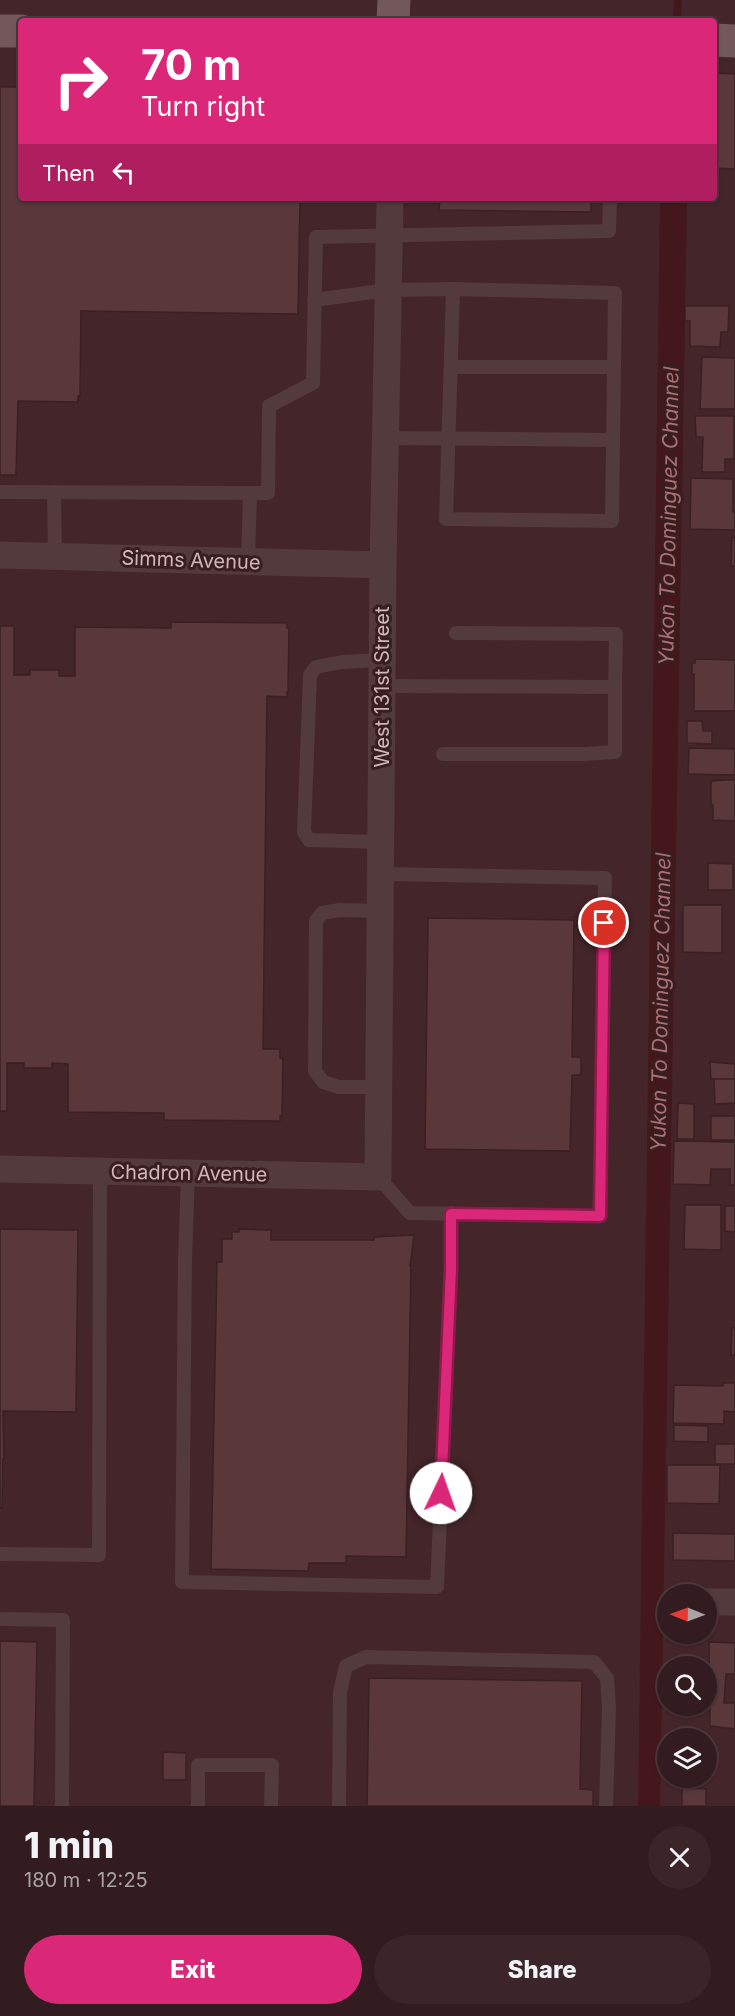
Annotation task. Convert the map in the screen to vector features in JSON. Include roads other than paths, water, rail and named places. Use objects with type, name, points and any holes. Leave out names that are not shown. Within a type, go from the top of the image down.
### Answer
[{"type":"main road","points":[[393,18],[394,0]]},
{"type":"main road","points":[[0,31],[18,31]]},
{"type":"main road","points":[[717,40],[735,40]]},
{"type":"street","name":"West 131st Street","points":[[378,1177],[382,565],[390,201]]},
{"type":"street","name":"Simms Avenue","points":[[0,555],[382,565]]},
{"type":"street","name":"Chadron Avenue","points":[[0,1169],[378,1177]]},
{"type":"street","points":[[717,1602],[735,1602]]},
{"type":"lane","points":[[0,492],[268,493],[269,406],[313,383],[316,237],[609,231],[610,201]]},
{"type":"lane","points":[[314,300],[388,290],[453,289],[615,293],[612,521],[446,519],[453,289]]},
{"type":"lane","points":[[451,367],[614,367]]},
{"type":"lane","points":[[385,438],[612,440]]},
{"type":"lane","points":[[54,492],[55,556]]},
{"type":"lane","points":[[248,562],[250,493]]},
{"type":"lane","points":[[443,754],[615,752],[616,634],[456,633]]},
{"type":"lane","points":[[380,842],[309,840],[304,832],[310,675],[316,668],[342,662],[382,673],[615,687]]},
{"type":"lane","points":[[378,1177],[410,1213],[600,1216],[605,878],[380,874]]},
{"type":"lane","points":[[379,1087],[339,1088],[323,1082],[315,1071],[316,921],[322,913],[340,910],[380,911]]},
{"type":"lane","points":[[0,1554],[99,1556],[100,1171]]},
{"type":"lane","points":[[188,1173],[182,1582],[437,1587],[451,1269],[451,1214]]},
{"type":"lane","points":[[0,1618],[63,1620],[62,1806]]},
{"type":"lane","points":[[339,1806],[340,1692],[346,1666],[366,1657],[594,1662],[607,1678],[609,1708],[606,1806]]},
{"type":"lane","points":[[198,1806],[198,1765],[272,1765],[271,1806]]},
{"type":"water","points":[[660,201],[687,201],[664,1584],[657,1584],[657,1644],[663,1644],[663,1656],[657,1656],[657,1716],[662,1716],[661,1728],[657,1728],[657,1788],[660,1788],[660,1806],[638,1806]]},
{"type":"waterway","name":"Yukon To Dominguez Channel","points":[[677,18],[678,0]]}]
